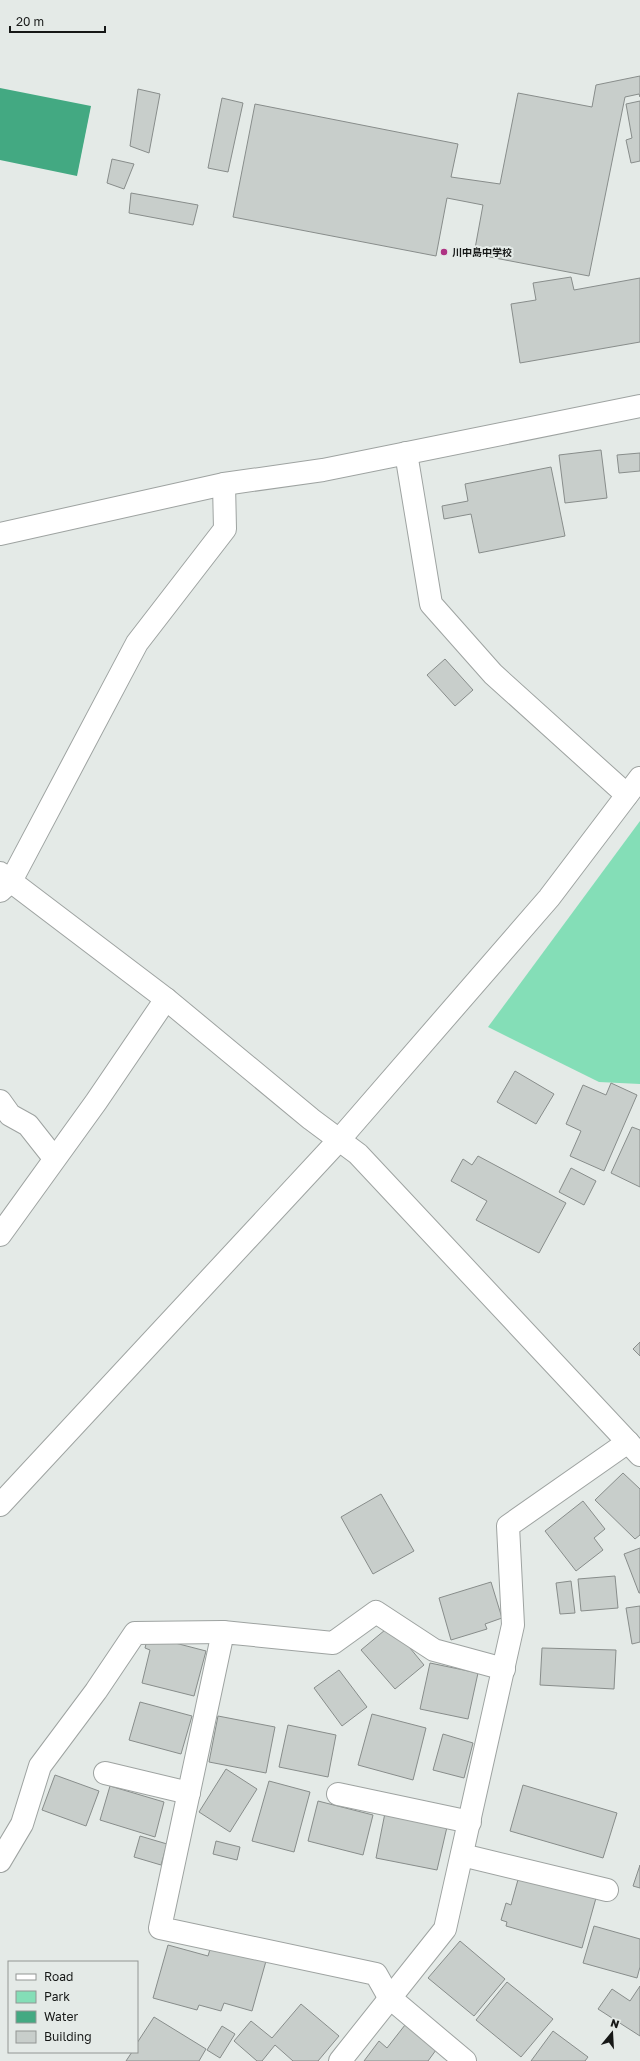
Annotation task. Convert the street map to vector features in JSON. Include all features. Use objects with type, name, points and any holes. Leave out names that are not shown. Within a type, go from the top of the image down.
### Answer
[{"type":"street","points":[[0,534],[224,484],[323,470],[640,406]]},
{"type":"street","points":[[0,1505],[339,1140],[549,898],[634,786],[493,674],[431,604],[406,453]]},
{"type":"street","points":[[224,484],[225,529],[137,643],[4,882],[166,999],[364,1160],[634,1448],[508,1526],[513,1625],[445,1929],[389,1997],[340,2061]]},
{"type":"street","points":[[0,1236],[54,1158],[96,1102],[166,999]]},
{"type":"street","points":[[0,1100],[10,1115],[28,1125],[54,1158]]},
{"type":"street","points":[[0,1861],[22,1824],[40,1766],[96,1690],[135,1633],[223,1632],[333,1643],[376,1612],[434,1650],[504,1669]]},
{"type":"street","points":[[223,1632],[160,1928],[376,1974],[389,1997],[465,2061]]},
{"type":"street","points":[[105,1773],[189,1793]]},
{"type":"street","points":[[338,1794],[470,1822]]},
{"type":"street","points":[[462,1855],[607,1890]]},
{"type":"green space","points":[[640,821],[640,1084],[599,1082],[488,1027]]},
{"type":"water","points":[[0,88],[91,106],[77,176],[0,160]]},
{"type":"building","points":[[640,76],[640,97],[639,94],[625,97],[589,276],[474,254],[483,205],[447,198],[436,256],[233,217],[255,104],[458,144],[451,177],[500,184],[518,93],[592,107],[596,85]]},
{"type":"building","points":[[138,89],[160,94],[149,153],[130,146]]},
{"type":"building","points":[[222,98],[243,103],[228,172],[208,168]]},
{"type":"building","points":[[640,101],[640,161],[631,163],[626,140],[632,138],[626,104]]},
{"type":"building","points":[[112,159],[134,164],[124,189],[107,183]]},
{"type":"building","points":[[131,193],[198,205],[193,225],[129,213]]},
{"type":"building","points":[[571,277],[574,290],[640,278],[640,342],[520,363],[511,304],[536,300],[533,283]]},
{"type":"building","points":[[601,450],[607,498],[565,503],[559,455]]},
{"type":"building","points":[[640,453],[640,471],[619,473],[617,455]]},
{"type":"building","points":[[551,467],[565,536],[479,553],[471,514],[444,519],[442,506],[468,501],[465,484]]},
{"type":"building","points":[[445,659],[473,690],[455,706],[427,675]]},
{"type":"building","points":[[515,1071],[554,1094],[536,1124],[497,1102]]},
{"type":"building","points":[[611,1083],[637,1095],[604,1171],[570,1156],[581,1131],[566,1124],[583,1085],[606,1095]]},
{"type":"building","points":[[632,1127],[640,1130],[640,1187],[611,1173]]},
{"type":"building","points":[[478,1156],[566,1203],[539,1253],[476,1220],[487,1201],[451,1181],[463,1159],[472,1165]]},
{"type":"building","points":[[571,1168],[596,1181],[584,1205],[559,1192]]},
{"type":"building","points":[[640,1342],[640,1356],[633,1349]]},
{"type":"building","points":[[623,1473],[640,1489],[640,1535],[635,1539],[595,1500]]},
{"type":"building","points":[[381,1494],[414,1551],[373,1574],[341,1517]]},
{"type":"building","points":[[583,1501],[605,1529],[594,1538],[603,1550],[576,1571],[545,1531]]},
{"type":"building","points":[[640,1548],[640,1593],[639,1593],[624,1554]]},
{"type":"building","points":[[615,1576],[618,1608],[581,1611],[578,1579]]},
{"type":"building","points":[[571,1581],[575,1613],[560,1614],[556,1583]]},
{"type":"building","points":[[491,1582],[502,1618],[485,1624],[487,1629],[451,1640],[439,1598]]},
{"type":"building","points":[[640,1606],[640,1642],[632,1644],[626,1608]]},
{"type":"building","points":[[391,1625],[424,1665],[395,1689],[361,1650]]},
{"type":"building","points":[[148,1636],[206,1651],[194,1696],[142,1683],[150,1650],[145,1648]]},
{"type":"building","points":[[542,1648],[616,1650],[614,1689],[540,1685]]},
{"type":"building","points":[[430,1663],[478,1673],[468,1719],[420,1709]]},
{"type":"building","points":[[339,1670],[367,1707],[342,1726],[314,1688]]},
{"type":"building","points":[[140,1702],[192,1716],[181,1754],[129,1740]]},
{"type":"building","points":[[372,1714],[426,1728],[413,1780],[358,1765]]},
{"type":"building","points":[[218,1716],[275,1727],[266,1773],[209,1762]]},
{"type":"building","points":[[288,1725],[336,1735],[328,1777],[279,1767]]},
{"type":"building","points":[[443,1734],[473,1743],[464,1778],[433,1770]]},
{"type":"building","points":[[226,1769],[257,1789],[230,1832],[199,1812]]},
{"type":"building","points":[[55,1775],[99,1791],[86,1826],[42,1810]]},
{"type":"building","points":[[269,1781],[310,1792],[294,1852],[252,1841]]},
{"type":"building","points":[[523,1785],[617,1813],[603,1858],[510,1831]]},
{"type":"building","points":[[110,1786],[164,1802],[155,1837],[100,1820]]},
{"type":"building","points":[[318,1801],[373,1815],[363,1855],[308,1841]]},
{"type":"building","points":[[385,1813],[447,1827],[437,1870],[376,1858]]},
{"type":"building","points":[[140,1836],[167,1844],[161,1865],[134,1857]]},
{"type":"building","points":[[216,1841],[240,1847],[237,1860],[213,1854]]},
{"type":"building","points":[[640,1865],[640,1888],[633,1886]]},
{"type":"building","points":[[519,1876],[596,1898],[582,1948],[506,1926],[507,1922],[501,1920],[506,1903],[511,1905]]},
{"type":"building","points":[[594,1926],[640,1939],[640,1967],[637,1978],[583,1963]]},
{"type":"building","points":[[460,1941],[505,1979],[474,2016],[428,1978]]},
{"type":"building","points":[[168,1945],[208,1956],[211,1946],[266,1961],[252,2011],[224,2003],[221,2011],[199,2005],[197,2010],[153,1998]]},
{"type":"building","points":[[507,1982],[553,2019],[521,2057],[476,2020]]},
{"type":"building","points":[[640,1986],[640,2036],[598,2009],[612,1989],[630,2001]]},
{"type":"building","points":[[301,2004],[339,2036],[318,2061],[293,2061],[275,2045],[262,2061],[257,2061],[234,2041],[251,2021],[272,2038]]},
{"type":"building","points":[[154,2017],[206,2049],[199,2061],[126,2061],[131,2053],[138,2053],[138,2041]]},
{"type":"building","points":[[405,2025],[436,2050],[428,2061],[364,2061],[379,2041],[387,2048]]},
{"type":"building","points":[[222,2026],[235,2034],[220,2058],[207,2050]]},
{"type":"building","points":[[553,2031],[588,2057],[585,2061],[531,2061]]},
{"type":"place","name":"川中島中学校","points":[[444,252]]}]
